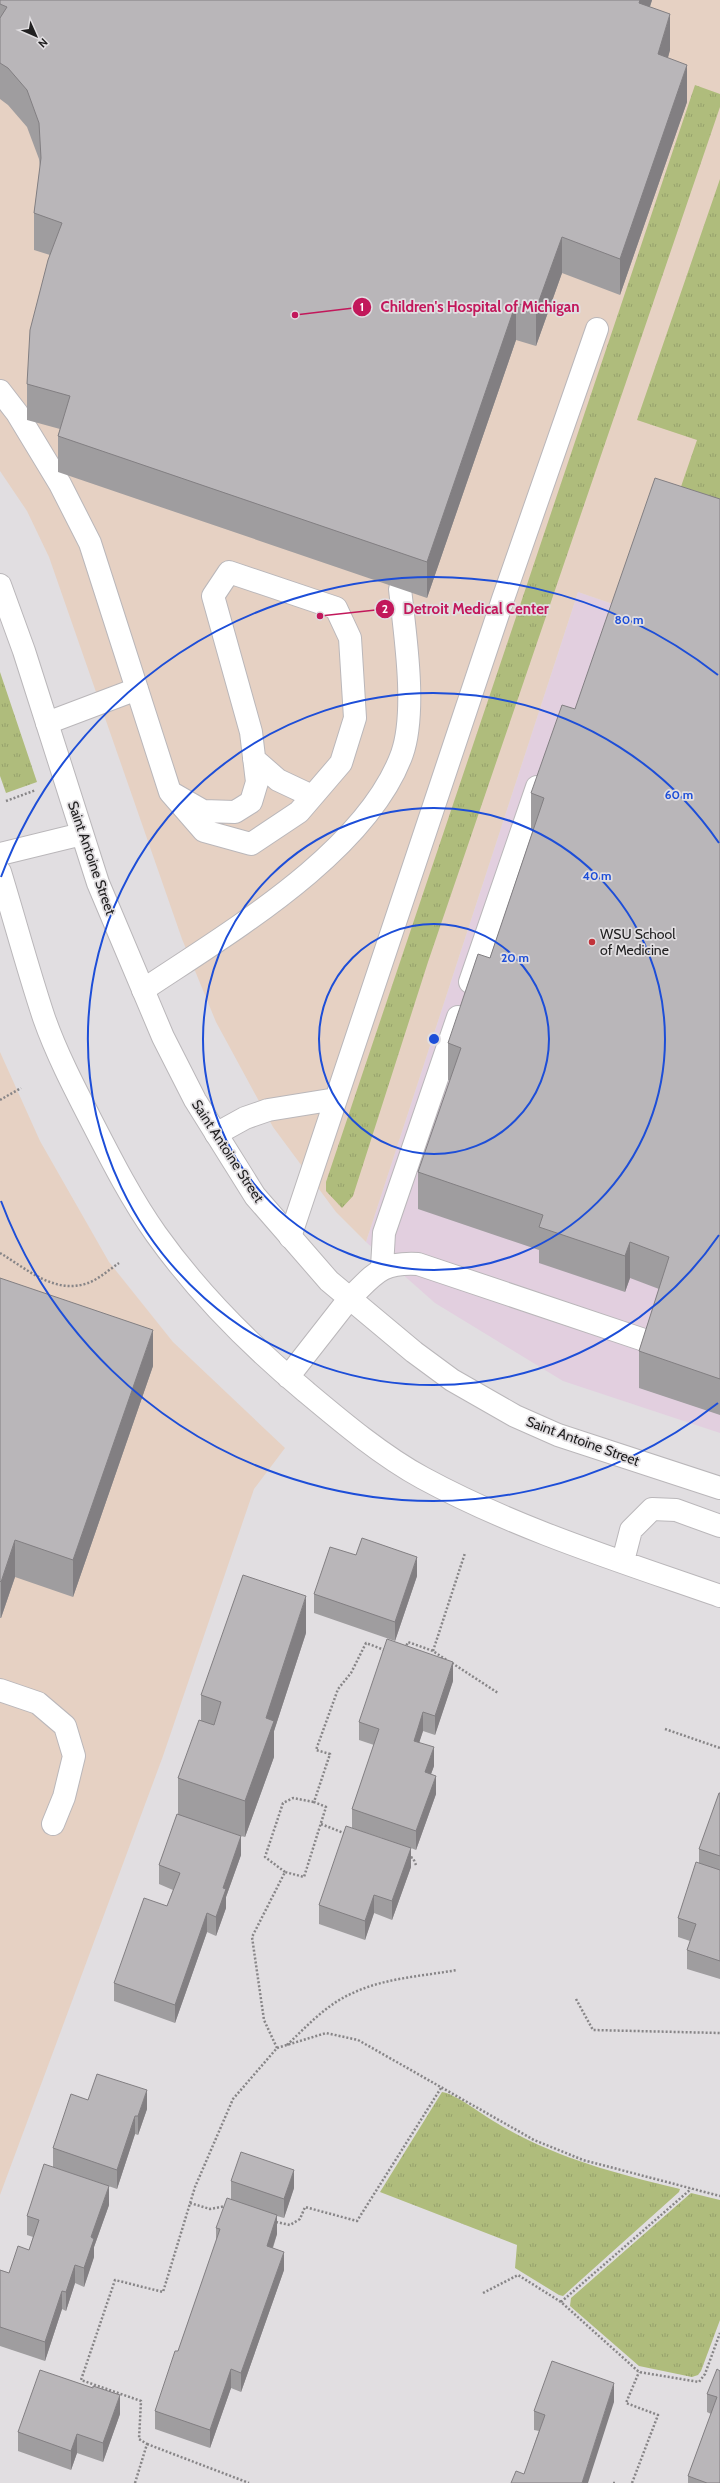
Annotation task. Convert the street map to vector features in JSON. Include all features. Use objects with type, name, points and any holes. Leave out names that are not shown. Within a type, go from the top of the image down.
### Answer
[{"type":"street","points":[[290,1237],[503,599],[598,329]]},
{"type":"street","points":[[0,391],[17,413],[60,484],[90,543],[170,792],[204,832],[251,844],[299,812],[341,763],[355,718],[350,638],[336,608],[230,572],[213,596],[251,732],[258,782],[251,802],[235,812],[203,811],[170,792]]},
{"type":"street","name":"Saint Antoine Street","points":[[0,585],[47,723],[98,882],[143,990],[163,1037],[191,1093],[255,1196],[329,1281],[349,1299],[452,1380],[515,1416],[558,1435],[720,1488]]},
{"type":"street","points":[[143,990],[287,890],[346,840],[379,799],[402,753],[408,723],[408,658],[400,589]]},
{"type":"street","points":[[47,723],[138,689]]},
{"type":"street","points":[[254,759],[278,780],[312,796]]},
{"type":"street","points":[[382,1267],[384,1233],[537,786]]},
{"type":"street","points":[[0,854],[82,834]]},
{"type":"street","points":[[0,872],[45,1019],[76,1092],[131,1194],[157,1235],[198,1286],[244,1337],[288,1377],[379,1449],[422,1477],[508,1518],[574,1546],[623,1561],[720,1596]]},
{"type":"street","points":[[216,1134],[245,1118],[268,1110],[336,1099]]},
{"type":"street","points":[[288,1377],[349,1299],[382,1267],[398,1263],[418,1264],[653,1343]]},
{"type":"street","points":[[623,1561],[631,1530],[652,1508],[676,1510],[720,1526]]},
{"type":"street","points":[[0,1690],[38,1703],[65,1726],[74,1756],[64,1797],[53,1824]]},
{"type":"path","points":[[6,801],[38,790]]},
{"type":"path","points":[[0,1100],[21,1088]]},
{"type":"path","points":[[0,1253],[46,1282],[68,1287],[88,1283],[120,1263]]},
{"type":"path","points":[[433,1651],[465,1553]]},
{"type":"path","points":[[402,1657],[408,1642],[433,1651],[498,1693]]},
{"type":"path","points":[[314,1802],[330,1754],[316,1750],[338,1689],[351,1673],[366,1643],[395,1654]]},
{"type":"path","points":[[665,1729],[720,1748]]},
{"type":"path","points":[[293,1798],[314,1802],[326,1807],[304,1877],[285,1872],[265,1857],[282,1802],[293,1798]]},
{"type":"path","points":[[321,1824],[349,1835]]},
{"type":"path","points":[[406,1856],[413,1858],[416,1865]]},
{"type":"path","points":[[277,2048],[264,2020],[252,1937],[285,1872]]},
{"type":"path","points":[[286,2046],[324,2011],[354,1992],[387,1982],[457,1970]]},
{"type":"path","points":[[576,1999],[593,2030],[720,2033]]},
{"type":"path","points":[[249,2483],[147,2444],[139,2439],[141,2401],[81,2380],[115,2280],[164,2292],[190,2203],[233,2099],[277,2048],[326,2033],[358,2040],[534,2140],[583,2160],[720,2196]]},
{"type":"path","points":[[271,2221],[290,2226],[300,2219],[305,2207],[357,2221],[441,2088]]},
{"type":"path","points":[[560,2302],[691,2189]]},
{"type":"path","points":[[190,2203],[210,2209],[225,2205],[233,2208]]},
{"type":"path","points":[[484,2293],[518,2275],[560,2302],[639,2372],[699,2382],[705,2374],[720,2333]]},
{"type":"path","points":[[632,2483],[658,2415],[626,2403],[639,2372]]},
{"type":"path","points":[[135,2483],[147,2444]]},
{"type":"shaded area","points":[[0,0],[720,0],[720,641],[578,592],[366,1242],[336,1212],[273,1127],[216,1022],[182,939],[49,557],[27,511],[0,471]]},
{"type":"shaded area","name":"WSU School of Medicine","points":[[578,592],[720,641],[720,1433],[563,1381],[435,1303],[366,1242]]},
{"type":"shaded area","points":[[0,1052],[40,1141],[109,1262],[173,1342],[285,1448],[254,1489],[163,1756],[0,2195]]},
{"type":"green space","points":[[695,85],[720,94],[720,107],[428,962],[353,1196],[342,1208],[326,1191],[326,1182]]},
{"type":"green space","points":[[720,179],[720,527],[673,510],[697,440],[637,420]]},
{"type":"green space","points":[[0,672],[37,782],[6,793],[0,776]]},
{"type":"green space","points":[[442,2092],[454,2096],[495,2122],[538,2145],[582,2162],[628,2176],[680,2189],[679,2192],[563,2296],[559,2295],[515,2268],[517,2245],[380,2192]]},
{"type":"green space","points":[[691,2193],[720,2200],[720,2320],[701,2371],[698,2375],[692,2377],[639,2366],[570,2306],[571,2298]]},
{"type":"building","points":[[0,0],[640,0],[639,3],[670,14],[658,54],[687,65],[620,259],[562,237],[536,309],[516,303],[427,562],[58,436],[70,396],[27,384],[30,330],[48,260],[62,223],[34,213],[41,158],[39,123],[27,90],[8,68],[0,63],[0,18],[7,7],[0,4]]},
{"type":"building","name":"WSU School of Medicine","points":[[655,478],[720,499],[720,1379],[639,1351],[669,1257],[630,1242],[625,1256],[539,1227],[543,1215],[418,1172],[461,1048],[448,1043],[478,954],[490,958],[544,798],[531,793],[562,705],[575,709]]},
{"type":"building","points":[[0,1278],[153,1330],[73,1560],[15,1540],[1,1582],[0,1581]]},
{"type":"building","points":[[362,1538],[417,1557],[395,1622],[314,1594],[330,1547],[356,1555]]},
{"type":"building","points":[[243,1575],[306,1596],[266,1718],[274,1721],[245,1801],[178,1778],[199,1720],[214,1725],[221,1702],[201,1695]]},
{"type":"building","points":[[387,1639],[453,1662],[435,1716],[423,1712],[414,1741],[434,1747],[425,1772],[436,1776],[416,1831],[352,1809],[379,1729],[359,1722]]},
{"type":"building","points":[[720,1793],[720,1856],[699,1849]]},
{"type":"building","points":[[177,1814],[241,1836],[223,1888],[226,1889],[216,1917],[207,1913],[175,2005],[114,1983],[144,1898],[167,1906],[180,1873],[159,1865]]},
{"type":"building","points":[[346,1826],[411,1848],[392,1901],[374,1895],[365,1921],[319,1905]]},
{"type":"building","points":[[696,1862],[720,1870],[720,1961],[687,1950],[696,1924],[678,1918]]},
{"type":"building","points":[[97,2074],[147,2090],[138,2116],[135,2116],[117,2170],[53,2148],[71,2094],[88,2100]]},
{"type":"building","points":[[241,2152],[294,2170],[284,2199],[231,2181]]},
{"type":"building","points":[[44,2164],[109,2186],[91,2237],[94,2239],[84,2268],[75,2265],[66,2292],[62,2291],[45,2342],[0,2327],[0,2270],[9,2273],[18,2246],[29,2250],[39,2220],[27,2216]]},
{"type":"building","points":[[227,2198],[277,2215],[267,2246],[284,2252],[241,2373],[231,2369],[210,2430],[155,2411],[175,2351],[178,2351],[220,2229],[216,2228]]},
{"type":"building","points":[[552,2361],[614,2383],[582,2483],[511,2483],[516,2471],[524,2474],[545,2415],[534,2411]]},
{"type":"building","points":[[717,2369],[720,2371],[720,2483],[707,2483],[688,2476],[717,2397],[707,2394]]},
{"type":"building","points":[[40,2370],[93,2388],[93,2386],[120,2395],[103,2443],[77,2434],[71,2451],[18,2432]]},
{"type":"place","name":"Children's Hospital of Michigan","points":[[295,315]]},
{"type":"place","name":"Detroit Medical Center","points":[[320,616]]},
{"type":"place","name":"WSU School of Medicine","points":[[592,942]]}]
